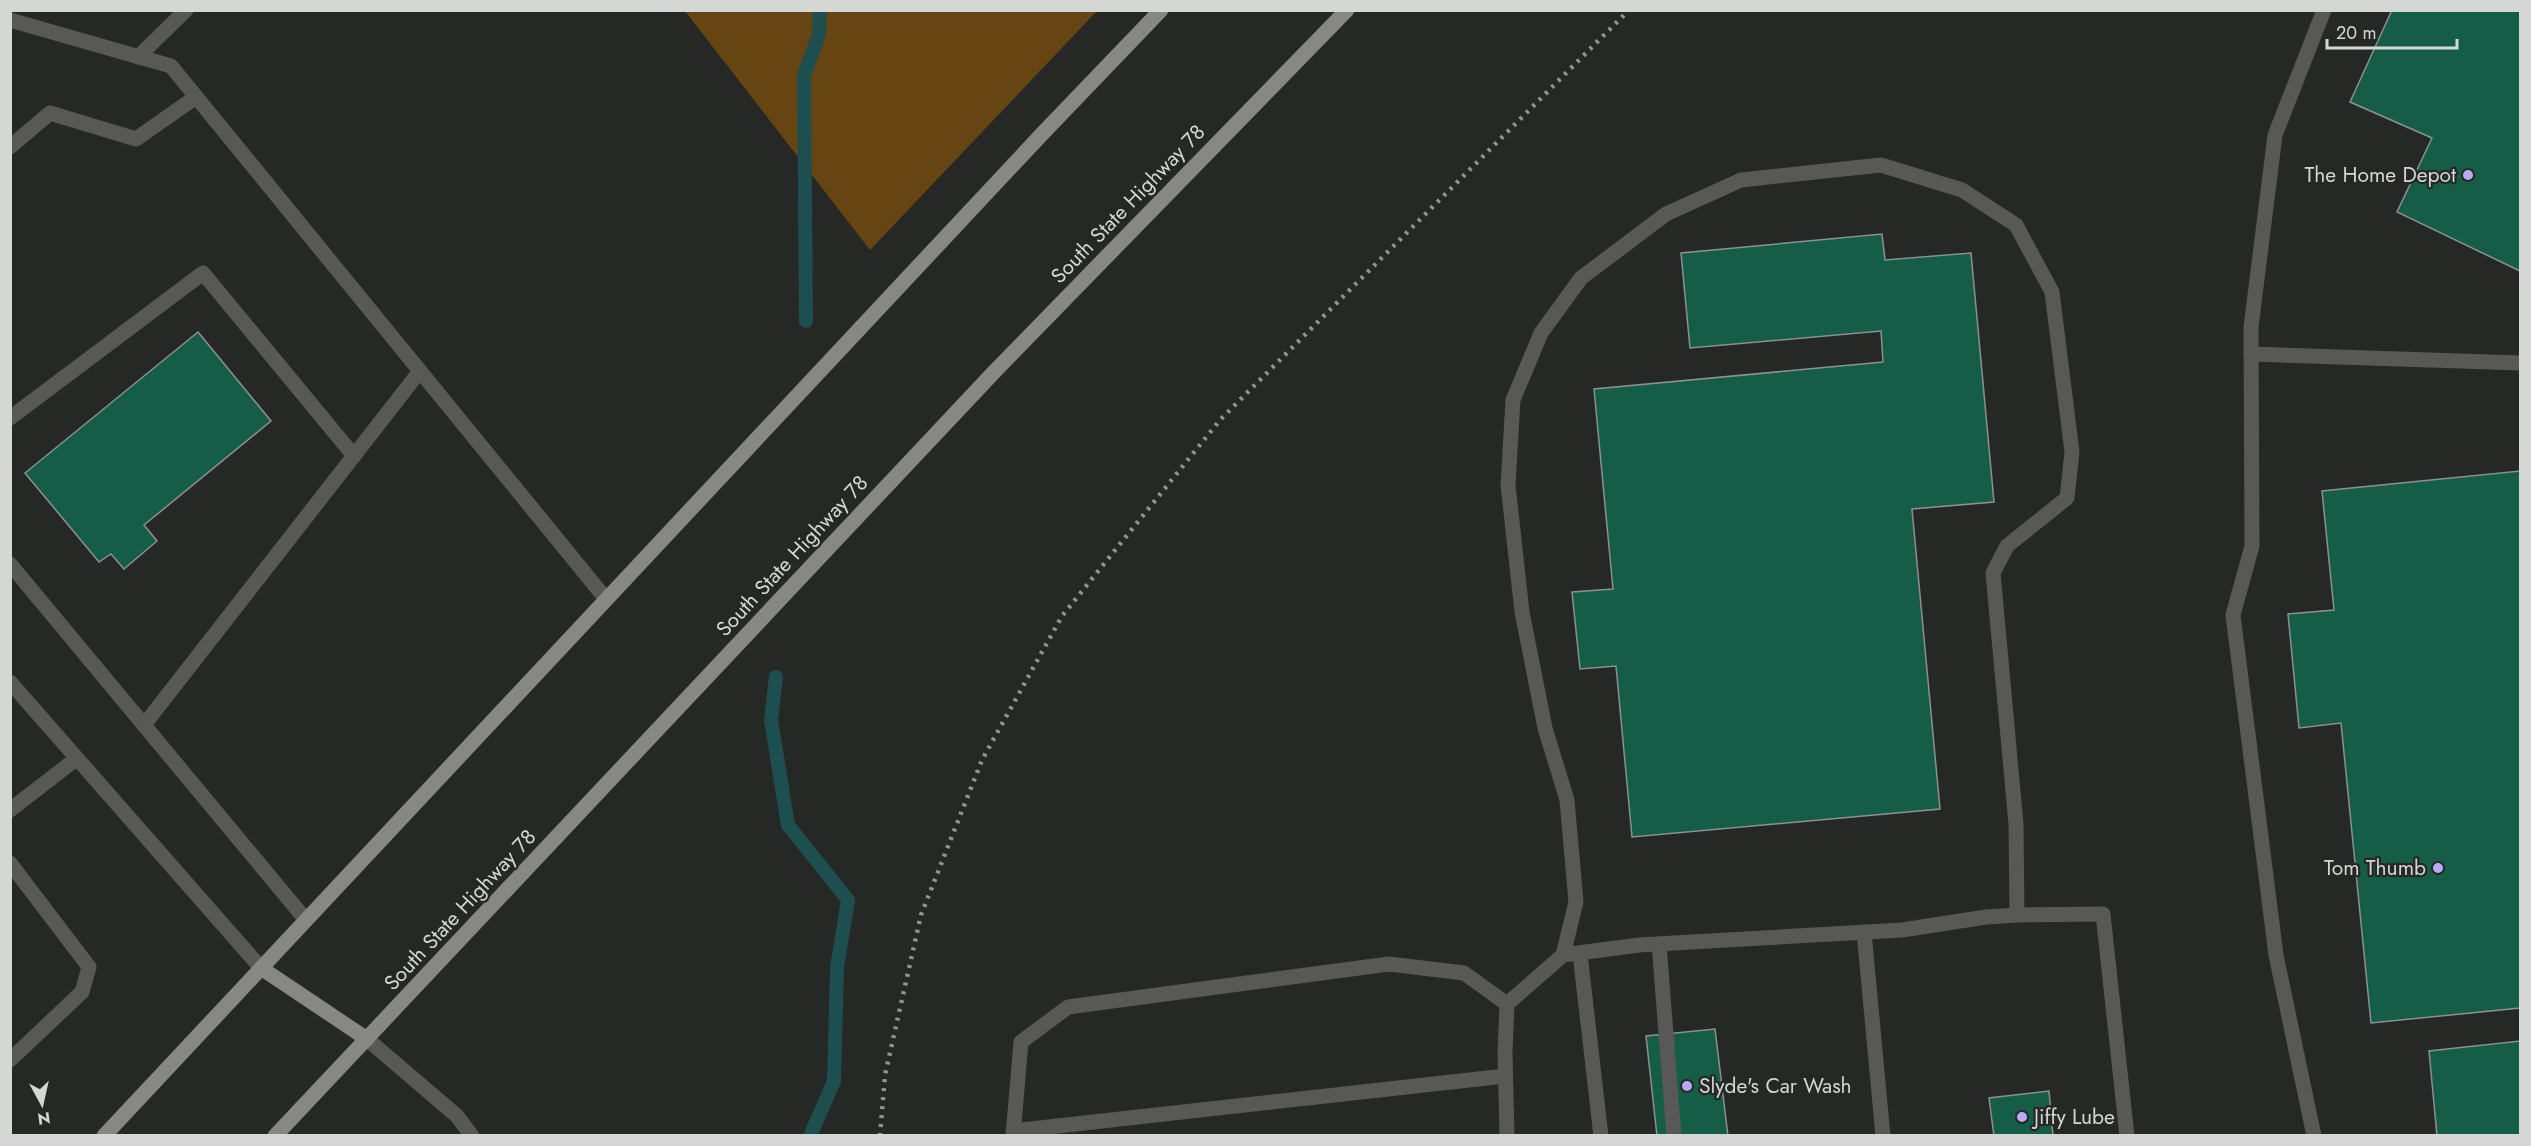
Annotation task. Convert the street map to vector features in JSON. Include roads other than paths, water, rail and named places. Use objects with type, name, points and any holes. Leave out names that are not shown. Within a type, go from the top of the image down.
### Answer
[{"type":"main road","points":[[104,1136],[1161,10]]},
{"type":"main road","name":"South State Highway 78","points":[[275,1136],[1003,362],[1347,10]]},
{"type":"main road","points":[[261,968],[367,1039]]},
{"type":"lane","points":[[138,57],[186,10]]},
{"type":"lane","points":[[2314,1136],[2276,955],[2233,615],[2252,546],[2251,327],[2275,135],[2324,10]]},
{"type":"lane","points":[[10,20],[171,66],[606,599]]},
{"type":"lane","points":[[10,147],[50,113],[135,139],[196,97]]},
{"type":"lane","points":[[1507,1136],[1507,1004],[1563,955],[1576,902],[1567,800],[1545,728],[1522,612],[1508,485],[1513,400],[1541,333],[1581,278],[1666,214],[1741,180],[1881,165],[1962,190],[2016,225],[2052,292],[2072,452],[2067,498],[2007,546],[1993,573],[2016,824],[2017,915]]},
{"type":"lane","points":[[10,418],[203,273],[354,456]]},
{"type":"lane","points":[[2251,354],[2520,363]]},
{"type":"lane","points":[[144,725],[420,371]]},
{"type":"lane","points":[[10,564],[306,920]]},
{"type":"lane","points":[[10,682],[261,968]]},
{"type":"lane","points":[[10,810],[76,759]]},
{"type":"lane","points":[[10,863],[89,966],[82,992],[10,1060]]},
{"type":"lane","points":[[1563,955],[1659,944],[1902,930],[1986,917],[2103,914],[2127,1136]]},
{"type":"lane","points":[[1864,932],[1883,1136]]},
{"type":"lane","points":[[1659,944],[1674,1136]]},
{"type":"lane","points":[[1580,954],[1601,1136]]},
{"type":"lane","points":[[1506,1076],[1013,1133],[1021,1042],[1068,1007],[1389,964],[1464,973],[1507,1004]]},
{"type":"lane","points":[[367,1039],[457,1116],[472,1136]]},
{"type":"waterway","points":[[806,321],[804,75],[819,35],[820,10]]},
{"type":"waterway","points":[[776,677],[771,720],[788,825],[848,900],[837,967],[834,1081],[810,1136]]},
{"type":"railway","points":[[880,1136],[885,1075],[921,915],[982,760],[1062,616],[1220,420],[1629,10]]},
{"type":"place","name":"The Home Depot","points":[[2468,175]]},
{"type":"place","name":"Tom Thumb","points":[[2438,868]]},
{"type":"place","name":"Slyde's Car Wash","points":[[1687,1086]]},
{"type":"place","name":"Jiffy Lube","points":[[2022,1117]]}]
